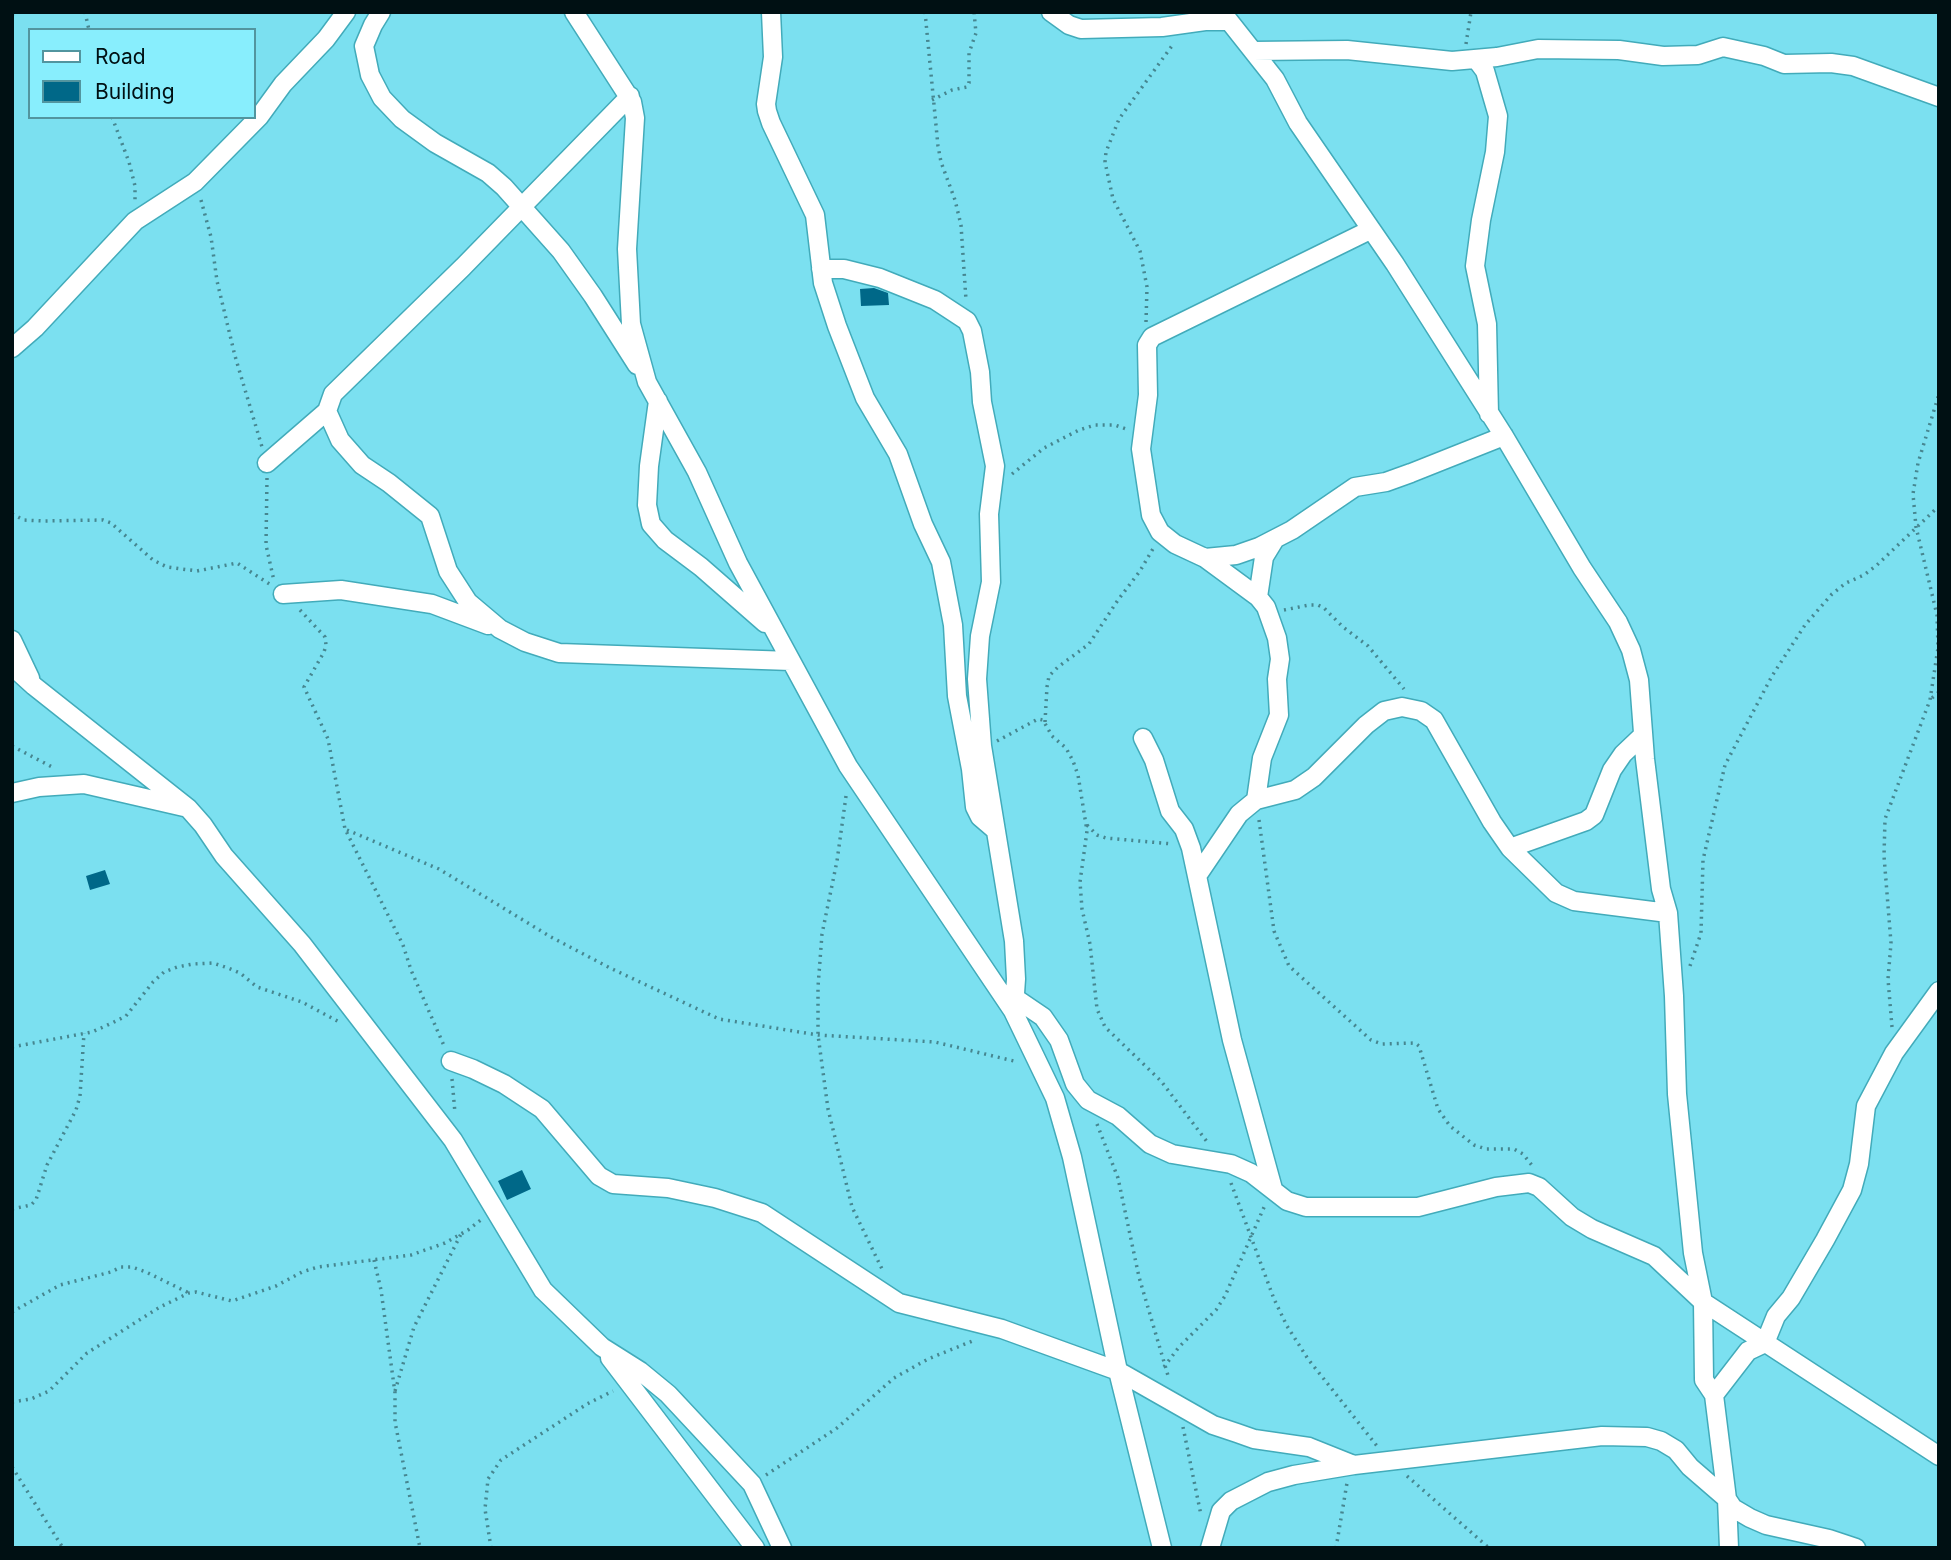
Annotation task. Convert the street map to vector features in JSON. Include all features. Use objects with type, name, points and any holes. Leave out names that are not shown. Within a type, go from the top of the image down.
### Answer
[{"type":"street","points":[[12,348],[35,328],[135,221],[195,182],[259,117],[283,84],[326,40],[346,12]]},
{"type":"street","points":[[382,12],[369,32],[364,46],[370,75],[382,98],[402,119],[435,143],[488,173],[561,251],[593,296],[647,382],[697,472],[738,563],[848,766],[1014,1005],[1055,1098],[1072,1157],[1118,1371],[1162,1548]]},
{"type":"street","points":[[575,12],[630,96],[635,118],[627,249],[631,324],[647,382]]},
{"type":"street","points":[[771,12],[773,57],[767,111],[815,215],[823,283],[837,326],[865,398],[898,454],[922,524],[941,562],[953,625],[957,696],[971,769],[975,807],[980,817],[994,828]]},
{"type":"street","points":[[1051,12],[1069,25],[1082,29],[1162,27],[1226,17],[1275,79],[1298,123],[1395,264],[1618,622],[1631,650],[1639,680],[1661,889],[1668,912],[1680,1120],[1693,1253],[1703,1302],[1704,1380],[1714,1395],[1727,1499],[1729,1548]]},
{"type":"street","points":[[1253,51],[1347,50],[1452,61],[1538,49],[1619,50],[1663,56],[1698,55],[1723,47],[1764,56],[1784,64],[1831,63],[1853,66],[1939,97]]},
{"type":"street","points":[[1471,59],[1485,71],[1497,116],[1495,152],[1475,266],[1487,324],[1489,414]]},
{"type":"street","points":[[267,463],[327,411],[333,394],[630,96]]},
{"type":"street","points":[[1262,602],[1205,558],[1175,544],[1160,532],[1151,516],[1142,440],[1148,395],[1147,345],[1152,337],[1370,230]]},
{"type":"street","points":[[821,269],[845,269],[880,278],[935,300],[970,325],[995,466],[989,514],[991,582],[979,636],[977,679],[982,746],[1014,942],[1014,1005]]},
{"type":"street","points":[[658,401],[649,467],[647,505],[651,524],[665,540],[701,567],[776,632]]},
{"type":"street","points":[[327,411],[340,440],[362,465],[430,516],[449,571],[468,602],[500,629]]},
{"type":"street","points":[[1205,558],[1236,555],[1275,539],[1354,487],[1386,482],[1504,436]]},
{"type":"street","points":[[1256,800],[1262,758],[1279,715],[1277,678],[1280,659],[1277,638],[1262,602],[1264,557],[1275,539]]},
{"type":"street","points":[[283,594],[341,590],[432,604],[559,653],[791,661]]},
{"type":"street","points":[[12,639],[34,687]]},
{"type":"street","points":[[12,666],[34,687],[188,808],[203,825],[224,856],[302,944],[453,1140],[543,1290],[601,1347],[630,1382],[755,1548]]},
{"type":"street","points":[[1197,876],[1239,814],[1256,800],[1295,790],[1314,777],[1366,725],[1384,711],[1402,707],[1421,710],[1434,720],[1510,848],[1556,893],[1574,901],[1668,912]]},
{"type":"street","points":[[1510,848],[1586,821],[1594,815],[1612,770],[1623,754],[1643,735]]},
{"type":"street","points":[[1143,738],[1154,760],[1170,811],[1184,829],[1191,848],[1232,1040],[1273,1189]]},
{"type":"street","points":[[12,793],[40,787],[84,784],[188,808]]},
{"type":"street","points":[[1714,1395],[1748,1352],[1765,1343],[1776,1316],[1805,1276],[1852,1190],[1860,1164],[1866,1106],[1894,1053],[1939,991]]},
{"type":"street","points":[[1014,1005],[1043,1017],[1059,1040],[1075,1084],[1087,1100],[1118,1116],[1150,1144],[1172,1154],[1223,1163],[1251,1173],[1287,1201],[1306,1207],[1418,1207],[1529,1183],[1551,1197],[1572,1217],[1592,1229],[1654,1256],[1703,1302],[1939,1456]]},
{"type":"street","points":[[451,1061],[504,1084],[542,1110],[599,1176],[613,1184],[668,1188],[715,1198],[762,1213],[899,1303],[1002,1329],[1118,1371],[1213,1425],[1254,1439],[1310,1447],[1354,1465]]},
{"type":"street","points":[[601,1347],[640,1371],[668,1394],[752,1484],[782,1548]]},
{"type":"street","points":[[1210,1548],[1221,1511],[1231,1501],[1268,1482],[1294,1475],[1388,1460],[1602,1436],[1647,1437],[1661,1441],[1676,1450],[1733,1508],[1766,1525],[1856,1548]]},
{"type":"path","points":[[12,14],[19,12]]},
{"type":"path","points":[[925,12],[932,100],[941,162],[956,200],[964,247],[967,321]]},
{"type":"path","points":[[932,100],[952,90],[967,87],[969,83],[969,53],[976,33],[974,12]]},
{"type":"path","points":[[1471,12],[1471,59]]},
{"type":"path","points":[[1147,345],[1144,269],[1135,238],[1113,199],[1105,162],[1106,152],[1119,119],[1189,23]]},
{"type":"path","points":[[113,119],[135,186],[135,221]]},
{"type":"path","points":[[195,182],[211,237],[217,281],[234,355],[267,463],[266,545],[275,584],[283,594]]},
{"type":"path","points":[[1894,1053],[1888,979],[1891,943],[1884,856],[1885,819],[1930,700],[1938,648],[1937,615],[1916,527],[1913,494],[1939,394]]},
{"type":"path","points":[[990,495],[1021,465],[1044,448],[1079,430],[1095,425],[1115,425],[1142,440]]},
{"type":"path","points":[[1674,996],[1695,954],[1701,933],[1703,860],[1725,765],[1772,676],[1805,625],[1832,594],[1877,565],[1939,506]]},
{"type":"path","points":[[12,514],[24,520],[43,522],[103,520],[111,523],[153,560],[167,567],[197,571],[237,562],[294,603],[325,637],[324,652],[304,687],[328,739],[345,829],[402,945],[451,1061],[455,1114],[453,1140]]},
{"type":"path","points":[[1160,532],[1146,563],[1089,644],[1058,667],[1049,676],[1046,687],[1045,722],[1052,736],[1066,748],[1073,761],[1086,824],[1087,836],[1080,882],[1097,1009],[1105,1027],[1161,1080],[1223,1163],[1274,1299],[1294,1337],[1338,1400],[1388,1460],[1489,1548]]},
{"type":"path","points":[[1262,602],[1287,610],[1318,605],[1324,608],[1387,667],[1421,710]]},
{"type":"path","points":[[1930,700],[1939,692]]},
{"type":"path","points":[[982,746],[1038,719],[1045,722]]},
{"type":"path","points":[[12,746],[84,784]]},
{"type":"path","points":[[848,766],[846,811],[822,934],[818,1035],[828,1109],[852,1207],[883,1271]]},
{"type":"path","points":[[1256,800],[1274,931],[1289,966],[1371,1040],[1382,1044],[1419,1045],[1438,1109],[1450,1126],[1474,1145],[1486,1149],[1514,1149],[1523,1154],[1551,1197]]},
{"type":"path","points":[[1086,824],[1097,835],[1106,838],[1191,848]]},
{"type":"path","points":[[345,829],[439,869],[551,937],[719,1019],[818,1035],[935,1042],[1040,1068]]},
{"type":"path","points":[[12,1047],[84,1033],[126,1016],[164,972],[193,964],[213,964],[228,968],[240,973],[257,987],[302,1002],[345,1025]]},
{"type":"path","points":[[12,1209],[31,1205],[36,1200],[47,1165],[76,1110],[80,1096],[84,1033]]},
{"type":"path","points":[[1087,1100],[1118,1178],[1139,1277],[1164,1367],[1179,1406],[1203,1522]]},
{"type":"path","points":[[1164,1367],[1216,1310],[1225,1296],[1273,1189]]},
{"type":"path","points":[[12,1402],[31,1399],[49,1391],[87,1353],[160,1307],[189,1293],[196,1292],[232,1301],[318,1267],[411,1255],[445,1243],[494,1209]]},
{"type":"path","points":[[395,1393],[414,1327],[461,1234]]},
{"type":"path","points":[[374,1261],[381,1290],[395,1393],[395,1422],[420,1548]]},
{"type":"path","points":[[12,1312],[60,1285],[121,1267],[132,1267],[146,1272],[189,1293]]},
{"type":"path","points":[[752,1484],[836,1428],[894,1377],[928,1359],[1002,1329]]},
{"type":"path","points":[[491,1548],[485,1509],[488,1479],[501,1460],[587,1404],[630,1382]]},
{"type":"path","points":[[1336,1548],[1343,1495],[1354,1465]]},
{"type":"path","points":[[12,1467],[63,1548]]},
{"type":"building","points":[[874,288],[888,293],[889,305],[861,306],[860,289]]},
{"type":"building","points":[[105,870],[110,884],[90,890],[86,876]]},
{"type":"building","points":[[522,1170],[531,1189],[507,1200],[498,1181]]}]
